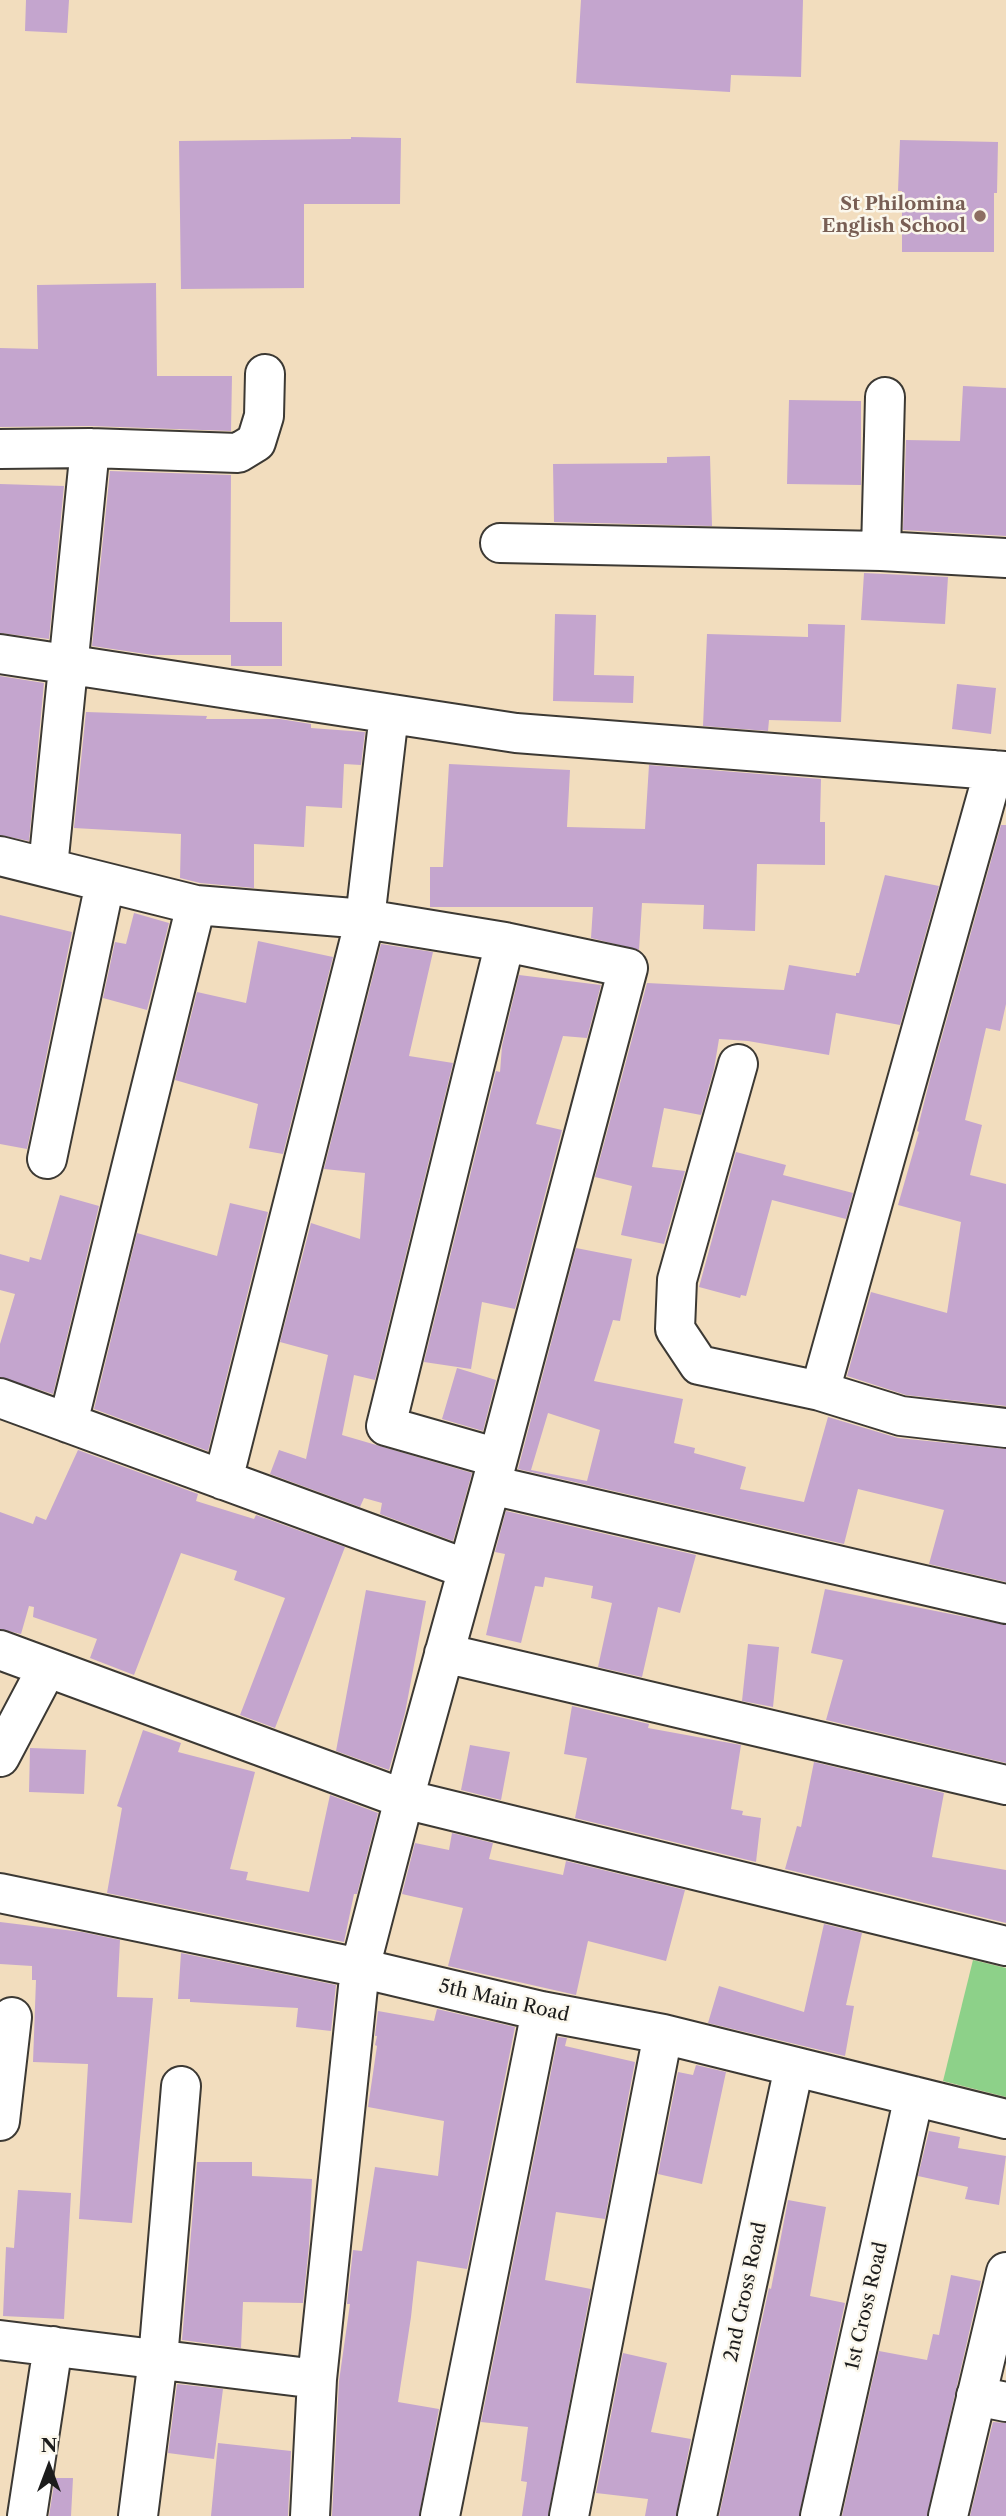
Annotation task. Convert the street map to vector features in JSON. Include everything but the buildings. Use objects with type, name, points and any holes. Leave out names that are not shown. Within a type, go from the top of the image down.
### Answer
[{"type":"street","points":[[0,449],[90,448],[238,453],[256,442],[264,415],[265,374]]},
{"type":"street","points":[[881,551],[885,397]]},
{"type":"street","points":[[48,867],[90,448]]},
{"type":"street","points":[[500,543],[881,551],[1006,558]]},
{"type":"street","points":[[0,654],[516,733],[1000,770],[820,1391]]},
{"type":"street","points":[[223,1480],[365,919],[389,714]]},
{"type":"street","points":[[0,856],[196,905],[365,919],[505,942],[628,968],[360,1968],[317,2379],[310,2516]]},
{"type":"street","points":[[47,1159],[105,883]]},
{"type":"street","points":[[68,1423],[196,905]]},
{"type":"street","points":[[505,942],[386,1426],[495,1471],[1006,1604]]},
{"type":"street","points":[[738,1065],[677,1280],[675,1329],[699,1365],[820,1391],[901,1416],[1006,1428]]},
{"type":"street","points":[[0,1398],[467,1569]]},
{"type":"street","points":[[0,1650],[404,1799],[1006,1946]]},
{"type":"street","points":[[444,1653],[1006,1784]]},
{"type":"street","points":[[0,1757],[47,1668]]},
{"type":"street","name":"5th Main Road","points":[[0,1893],[360,1968],[541,2011],[663,2034],[1006,2119]]},
{"type":"street","points":[[440,2516],[541,2011]]},
{"type":"street","points":[[0,2121],[12,2017]]},
{"type":"street","points":[[569,2516],[663,2034]]},
{"type":"street","name":"2nd Cross Road","points":[[697,2516],[794,2067]]},
{"type":"street","points":[[138,2516],[158,2359],[181,2086]]},
{"type":"street","name":"1st Cross Road","points":[[820,2516],[914,2096]]},
{"type":"street","points":[[948,2516],[991,2399],[1006,2272]]},
{"type":"street","points":[[0,2340],[317,2379]]},
{"type":"street","points":[[27,2516],[53,2346]]},
{"type":"green space","points":[[973,1960],[1006,1968],[1006,2097],[943,2081]]},
{"type":"place","name":"St Philomina English School","points":[[980,216]]}]
